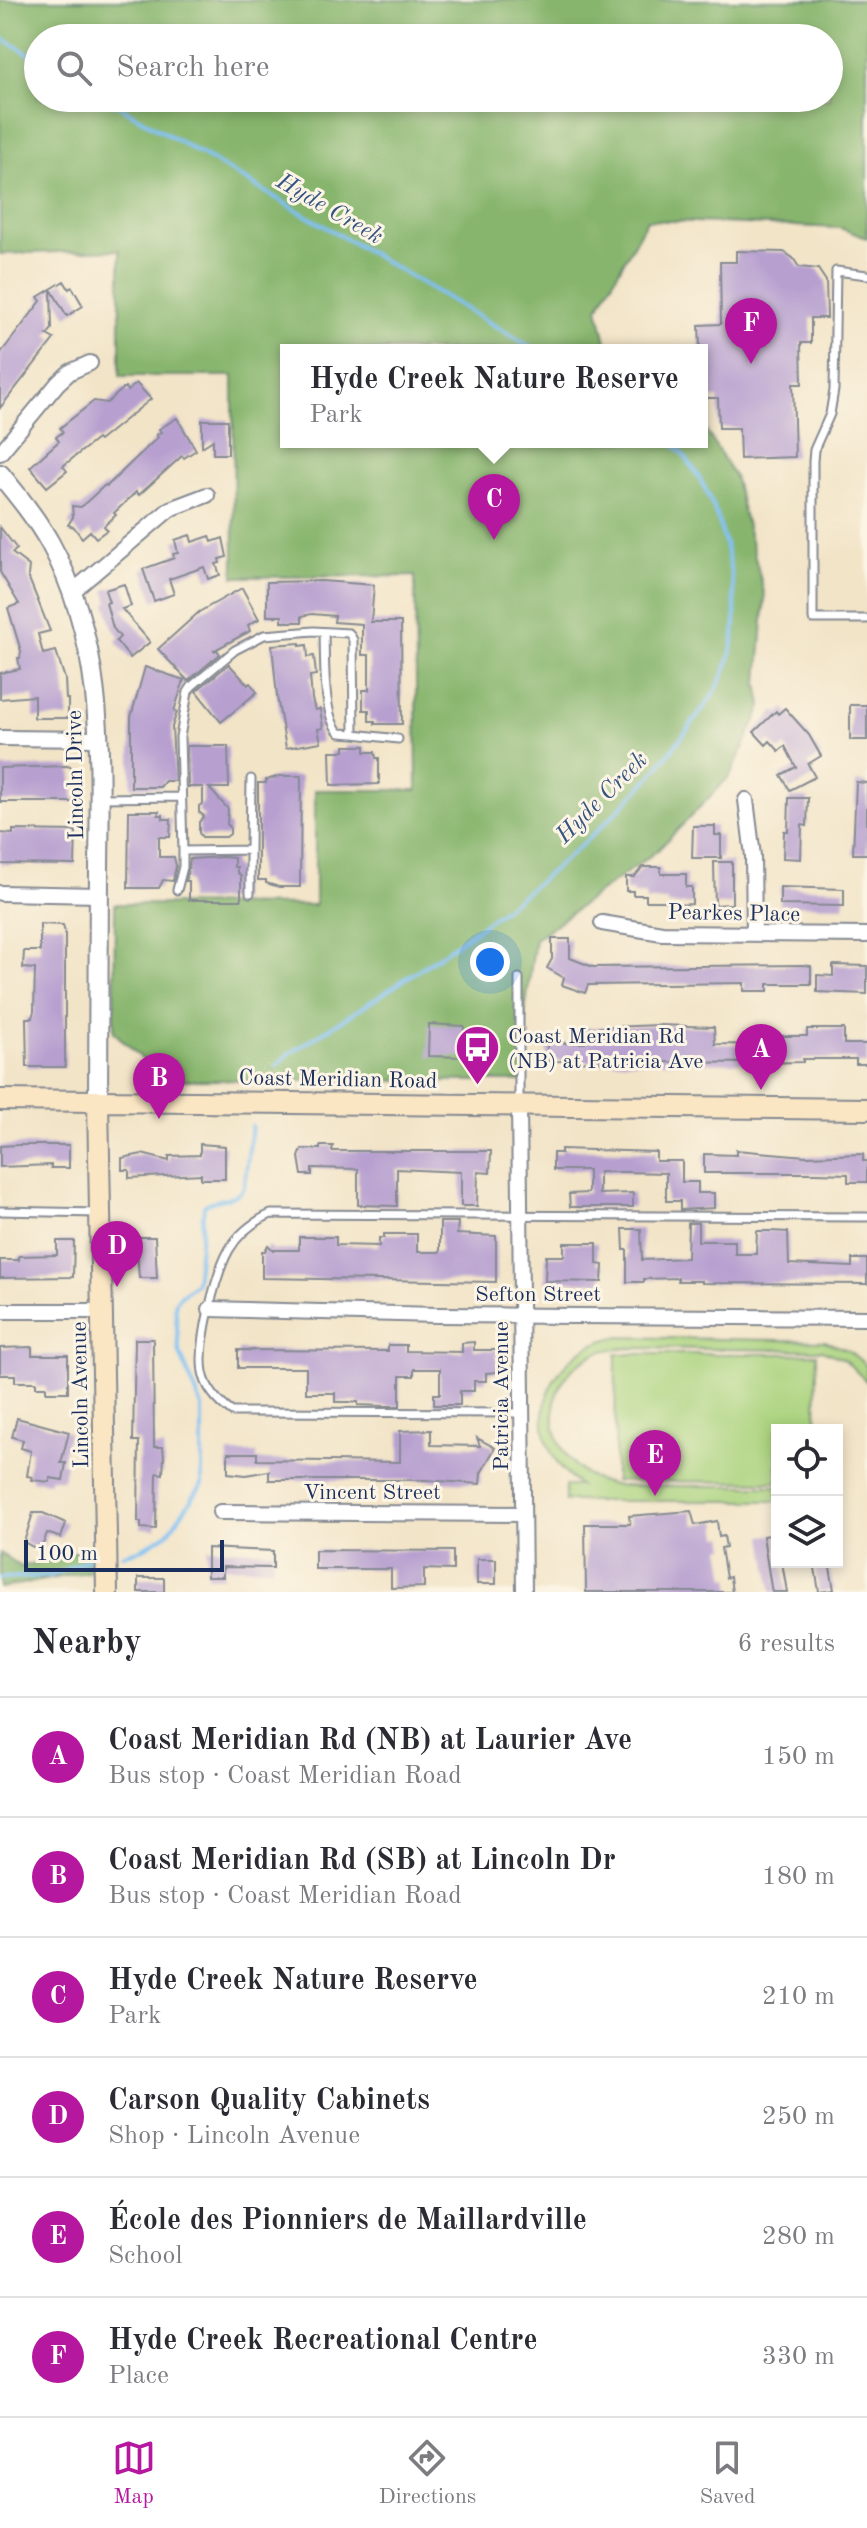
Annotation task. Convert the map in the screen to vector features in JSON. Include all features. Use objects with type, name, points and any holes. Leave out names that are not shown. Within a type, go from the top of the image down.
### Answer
[{"type":"main road","name":"Coast Meridian Road","points":[[0,1100],[519,1096],[867,1109]]},
{"type":"main road","name":"Lincoln Avenue","points":[[98,1101],[107,1592]]},
{"type":"street","points":[[0,453],[58,383],[70,372],[90,363]]},
{"type":"street","name":"Lincoln Drive","points":[[0,474],[49,540],[72,592],[93,667],[100,798],[98,1101]]},
{"type":"street","points":[[72,592],[170,509],[207,495]]},
{"type":"street","points":[[0,738],[99,739]]},
{"type":"street","points":[[746,800],[753,856],[754,934]]},
{"type":"street","points":[[0,893],[99,895]]},
{"type":"street","name":"Pearkes Place","points":[[602,923],[662,933],[867,935]]},
{"type":"street","name":"Patricia Avenue","points":[[519,1096],[524,1592]]},
{"type":"street","name":"Sefton Street","points":[[210,1309],[437,1315],[867,1318]]},
{"type":"street","points":[[0,1311],[102,1311]]},
{"type":"street","name":"Vincent Street","points":[[220,1512],[523,1514]]},
{"type":"lane","points":[[867,275],[836,271],[834,390],[830,414],[814,450],[813,475],[813,619],[867,619]]},
{"type":"lane","points":[[324,632],[325,676],[332,723],[340,733],[398,739]]},
{"type":"lane","points":[[177,890],[183,867],[180,737],[188,692],[192,686],[235,650],[259,637],[269,634],[343,632],[352,635],[354,734]]},
{"type":"lane","points":[[250,893],[251,779]]},
{"type":"lane","points":[[100,798],[181,797]]},
{"type":"lane","points":[[183,851],[250,850]]},
{"type":"lane","points":[[519,978],[519,1096]]},
{"type":"lane","points":[[0,1211],[100,1213]]},
{"type":"lane","points":[[522,1413],[232,1412],[209,1390],[201,1351],[210,1309],[230,1248],[255,1221],[271,1214],[867,1217]]},
{"type":"green space","points":[[0,0],[867,0],[867,238],[840,228],[647,220],[598,308],[607,344],[280,344],[280,448],[708,448],[708,434],[734,476],[765,596],[758,683],[762,707],[730,776],[658,850],[535,939],[525,1011],[525,1081],[164,1080],[114,1032],[115,904],[315,905],[315,790],[417,790],[415,576],[234,577],[233,376],[120,376],[120,250],[0,254]]},
{"type":"green space","points":[[617,1337],[825,1341],[848,1350],[866,1365],[867,1382],[844,1359],[822,1350],[625,1348],[598,1352],[574,1368],[560,1386],[554,1407],[555,1429],[563,1450],[577,1467],[596,1480],[621,1486],[771,1486],[771,1501],[565,1501],[565,1486],[580,1486],[560,1467],[548,1445],[544,1422],[546,1399],[555,1378],[571,1359],[591,1345]]},
{"type":"green space","points":[[616,1354],[817,1354],[816,1424],[771,1424],[771,1482],[615,1481]]},
{"type":"green space","points":[[93,1547],[93,1571],[0,1588],[0,1553],[21,1567]]},
{"type":"building","points":[[736,251],[784,252],[799,267],[818,269],[826,281],[827,318],[811,318],[811,343],[801,343],[802,384],[793,384],[795,457],[740,459],[739,428],[719,428],[718,398],[708,398],[708,344],[700,344],[699,325],[721,324],[720,262],[736,262]]},
{"type":"building","points":[[64,281],[69,289],[72,287],[83,306],[67,316],[51,289]]},
{"type":"building","points":[[51,289],[52,329],[47,335],[54,339],[0,408],[0,354],[41,301],[38,297]]},
{"type":"building","points":[[136,383],[151,399],[63,466],[67,471],[47,487],[30,467],[59,441],[56,437],[63,432],[60,428],[94,401],[107,403],[125,387],[128,391]]},
{"type":"building","points":[[177,418],[196,450],[184,458],[182,456],[139,495],[136,492],[104,526],[107,530],[96,538],[90,531],[82,538],[74,527],[68,525],[73,517],[72,506],[81,507],[107,486],[158,437],[159,429]]},
{"type":"building","points":[[202,420],[228,420],[228,454],[213,454],[213,440],[202,447]]},
{"type":"building","points":[[0,527],[17,549],[12,553],[29,566],[28,576],[50,631],[38,634],[43,654],[56,651],[65,679],[68,718],[34,718],[34,696],[0,699],[0,673],[20,669],[18,658],[21,651],[8,608],[19,604],[0,572]]},
{"type":"building","points":[[190,535],[192,542],[210,536],[212,542],[223,538],[227,557],[219,559],[220,563],[216,564],[220,575],[208,579],[204,567],[169,579],[174,594],[154,601],[143,569],[174,558],[173,554],[178,553],[175,540]]},
{"type":"building","points":[[322,581],[374,585],[371,622],[401,622],[402,724],[375,724],[375,721],[369,721],[369,710],[363,710],[363,690],[369,690],[369,655],[362,655],[362,624],[334,622],[335,616],[312,614],[302,616],[302,622],[282,622],[282,616],[267,616],[267,582]]},
{"type":"building","points":[[124,584],[131,606],[122,609],[150,642],[130,658],[116,641],[120,637],[113,628],[106,603],[109,602],[105,590]]},
{"type":"building","points":[[242,588],[259,619],[248,625],[250,631],[213,651],[217,650],[220,654],[188,681],[158,649],[199,612]]},
{"type":"building","points":[[300,643],[300,646],[307,645],[308,657],[314,656],[316,675],[310,676],[312,699],[315,710],[320,709],[323,728],[318,729],[321,742],[286,748],[272,645]]},
{"type":"building","points":[[229,664],[257,692],[221,722],[196,691]]},
{"type":"building","points":[[145,667],[184,680],[172,727],[175,781],[165,781],[160,787],[131,787],[131,717]]},
{"type":"building","points":[[850,705],[867,705],[867,740],[850,740]]},
{"type":"building","points":[[785,708],[809,735],[821,756],[808,764],[815,777],[790,790],[781,775],[796,767],[785,746],[779,751],[770,741],[766,745],[754,732],[776,711],[778,714]]},
{"type":"building","points":[[187,746],[228,746],[229,788],[209,788],[228,809],[230,834],[226,837],[202,837],[199,833],[199,822],[204,816],[199,812],[199,806],[203,803],[203,787],[188,787]]},
{"type":"building","points":[[345,746],[365,746],[365,752],[375,752],[376,758],[379,758],[379,784],[331,785],[330,751],[345,751]]},
{"type":"building","points":[[71,767],[74,802],[0,802],[0,768]]},
{"type":"building","points":[[279,776],[301,776],[300,887],[279,887],[266,883],[266,880],[258,880],[258,783],[266,783],[266,780]]},
{"type":"building","points":[[856,782],[867,783],[867,854],[853,854]]},
{"type":"building","points":[[789,798],[808,798],[807,826],[802,825],[801,859],[783,858]]},
{"type":"building","points":[[129,811],[159,811],[158,815],[163,815],[163,819],[171,819],[170,837],[159,837],[159,857],[174,857],[173,881],[163,880],[159,888],[128,888]]},
{"type":"building","points":[[693,826],[715,826],[715,835],[721,835],[721,858],[692,858]]},
{"type":"building","points":[[13,830],[76,831],[75,865],[0,864],[0,833],[13,834]]},
{"type":"building","points":[[234,858],[234,867],[241,876],[241,900],[189,900],[189,881],[186,881],[190,859]]},
{"type":"building","points":[[714,862],[732,862],[732,904],[715,905]]},
{"type":"building","points":[[643,867],[661,867],[661,874],[686,874],[686,887],[692,887],[692,904],[646,901],[646,895],[633,895],[633,891],[626,891],[626,877],[634,877]]},
{"type":"building","points":[[780,887],[844,889],[844,906],[780,905]]},
{"type":"building","points":[[40,924],[63,925],[65,933],[65,1067],[27,1067],[26,1018],[32,1018],[34,1011],[35,969],[23,968],[24,951],[40,951]]},
{"type":"building","points":[[552,939],[570,939],[570,958],[593,967],[804,965],[811,966],[811,984],[768,984],[768,991],[744,991],[744,983],[588,985],[585,993],[562,985],[564,978],[547,968],[552,959]]},
{"type":"building","points":[[833,965],[867,966],[867,994],[817,992],[817,975],[833,976]]},
{"type":"building","points":[[429,1024],[464,1026],[463,1057],[428,1056]]},
{"type":"building","points":[[659,1025],[714,1027],[715,1044],[773,1045],[773,1036],[807,1036],[807,1029],[844,1029],[844,1044],[867,1044],[867,1064],[856,1064],[856,1059],[758,1063],[547,1061],[547,1043],[585,1043],[585,1028]]},
{"type":"building","points":[[200,1144],[225,1146],[225,1179],[201,1179],[201,1174],[129,1178],[129,1170],[122,1170],[122,1158],[142,1154],[169,1161],[169,1156],[200,1155]]},
{"type":"building","points":[[69,1145],[69,1168],[51,1168],[51,1165],[0,1167],[0,1146]]},
{"type":"building","points":[[320,1146],[333,1146],[332,1151],[491,1151],[490,1173],[478,1172],[477,1206],[461,1206],[461,1172],[397,1169],[397,1206],[358,1205],[358,1169],[312,1168],[312,1175],[302,1175],[299,1157],[302,1149],[320,1149]]},
{"type":"building","points":[[561,1149],[656,1152],[656,1161],[682,1161],[682,1182],[698,1182],[698,1193],[714,1193],[714,1208],[680,1210],[680,1201],[666,1201],[666,1173],[625,1172],[599,1172],[599,1194],[633,1193],[633,1207],[570,1207],[569,1194],[588,1193],[588,1170],[553,1170],[553,1153],[561,1153]]},
{"type":"building","points":[[736,1150],[806,1156],[863,1154],[863,1161],[867,1161],[867,1182],[848,1182],[848,1174],[704,1173],[704,1154],[736,1155]]},
{"type":"building","points":[[440,1222],[458,1222],[457,1234],[496,1236],[496,1282],[262,1278],[262,1251],[268,1245],[273,1250],[299,1250],[299,1237],[336,1237],[336,1245],[379,1246],[379,1238],[384,1238],[384,1234],[417,1234],[417,1252],[440,1252]]},
{"type":"building","points":[[688,1223],[698,1223],[698,1241],[735,1241],[735,1254],[756,1254],[757,1231],[788,1232],[789,1264],[852,1267],[852,1259],[867,1259],[867,1284],[702,1283],[678,1281],[678,1278],[627,1282],[627,1250],[624,1250],[623,1229],[641,1229],[642,1260],[687,1258]]},
{"type":"building","points":[[136,1237],[155,1237],[157,1278],[139,1278]]},
{"type":"building","points":[[57,1241],[74,1241],[73,1277],[0,1278],[0,1260],[57,1255]]},
{"type":"building","points":[[564,1243],[597,1243],[597,1264],[603,1265],[602,1282],[545,1281],[546,1256],[564,1256]]},
{"type":"building","points":[[135,1339],[153,1339],[154,1447],[163,1447],[164,1457],[163,1474],[157,1473],[156,1529],[141,1528],[141,1522],[138,1522],[139,1441],[133,1441]]},
{"type":"building","points":[[474,1342],[474,1350],[497,1350],[497,1372],[486,1373],[486,1381],[474,1381],[474,1391],[460,1391],[460,1405],[434,1405],[434,1394],[440,1394],[440,1369],[414,1369],[414,1376],[400,1376],[400,1406],[384,1406],[335,1402],[335,1393],[306,1393],[306,1368],[238,1368],[238,1350],[388,1351],[388,1345],[406,1345],[406,1351],[462,1352],[462,1343]]},
{"type":"building","points":[[32,1347],[32,1355],[68,1355],[68,1392],[46,1392],[46,1387],[36,1387],[36,1382],[15,1382],[15,1375],[0,1375],[0,1348]]},
{"type":"building","points":[[17,1418],[69,1432],[61,1463],[66,1463],[63,1480],[31,1480],[32,1477],[27,1476],[31,1451],[21,1448],[23,1440],[12,1437]]},
{"type":"building","points":[[431,1430],[431,1445],[480,1446],[477,1438],[495,1448],[481,1473],[480,1484],[425,1480],[269,1480],[269,1471],[246,1475],[228,1473],[228,1453],[257,1453],[257,1460],[400,1462],[400,1431]]},
{"type":"building","points":[[691,1511],[695,1525],[717,1521],[719,1537],[724,1536],[726,1547],[721,1548],[726,1578],[730,1577],[732,1592],[586,1592],[585,1524],[630,1524],[629,1516]]},
{"type":"building","points":[[33,1513],[43,1513],[66,1523],[61,1538],[47,1533],[42,1547],[33,1547],[24,1542]]},
{"type":"building","points":[[771,1535],[771,1568],[783,1568],[787,1592],[772,1592],[763,1536]]},
{"type":"building","points":[[207,1548],[273,1551],[273,1568],[223,1567],[223,1577],[207,1577]]},
{"type":"building","points":[[315,1550],[453,1551],[453,1570],[424,1569],[424,1587],[391,1588],[391,1569],[315,1569]]},
{"type":"building","points":[[477,1559],[496,1559],[496,1584],[477,1584]]},
{"type":"building","points":[[815,1568],[830,1568],[834,1590],[819,1592]]},
{"type":"building","points":[[138,1578],[164,1578],[164,1592],[138,1592]]},
{"type":"waterway","name":"Hyde Creek","points":[[0,37],[24,51]]},
{"type":"waterway","name":"Hyde Creek","points":[[129,112],[526,344]]},
{"type":"waterway","name":"Hyde Creek","points":[[277,1066],[286,1056],[473,932],[561,863],[647,781],[710,700],[722,679],[733,643],[733,589],[726,548],[713,505],[699,478],[677,448]]},
{"type":"waterway","name":"Hyde Creek","points":[[122,1555],[142,1549],[168,1533],[202,1485],[202,1407],[179,1351],[175,1304],[196,1283],[204,1206],[236,1195],[244,1187],[252,1126]]},
{"type":"waterway","name":"Hyde Creek","points":[[0,1578],[51,1576],[91,1558]]},
{"type":"place","name":"Hyde Creek Recreational Centre","points":[[751,364]]},
{"type":"place","name":"Hyde Creek Nature Reserve","points":[[494,540]]},
{"type":"place","name":"Coast Meridian Rd (NB) at Patricia Ave","points":[[477,1087]]},
{"type":"place","name":"Coast Meridian Rd (NB) at Laurier Ave","points":[[761,1090]]},
{"type":"place","name":"Coast Meridian Rd (SB) at Lincoln Dr","points":[[159,1119]]},
{"type":"place","name":"Carson Quality Cabinets","points":[[117,1287]]},
{"type":"place","name":"École des Pionniers de Maillardville","points":[[655,1496]]}]
